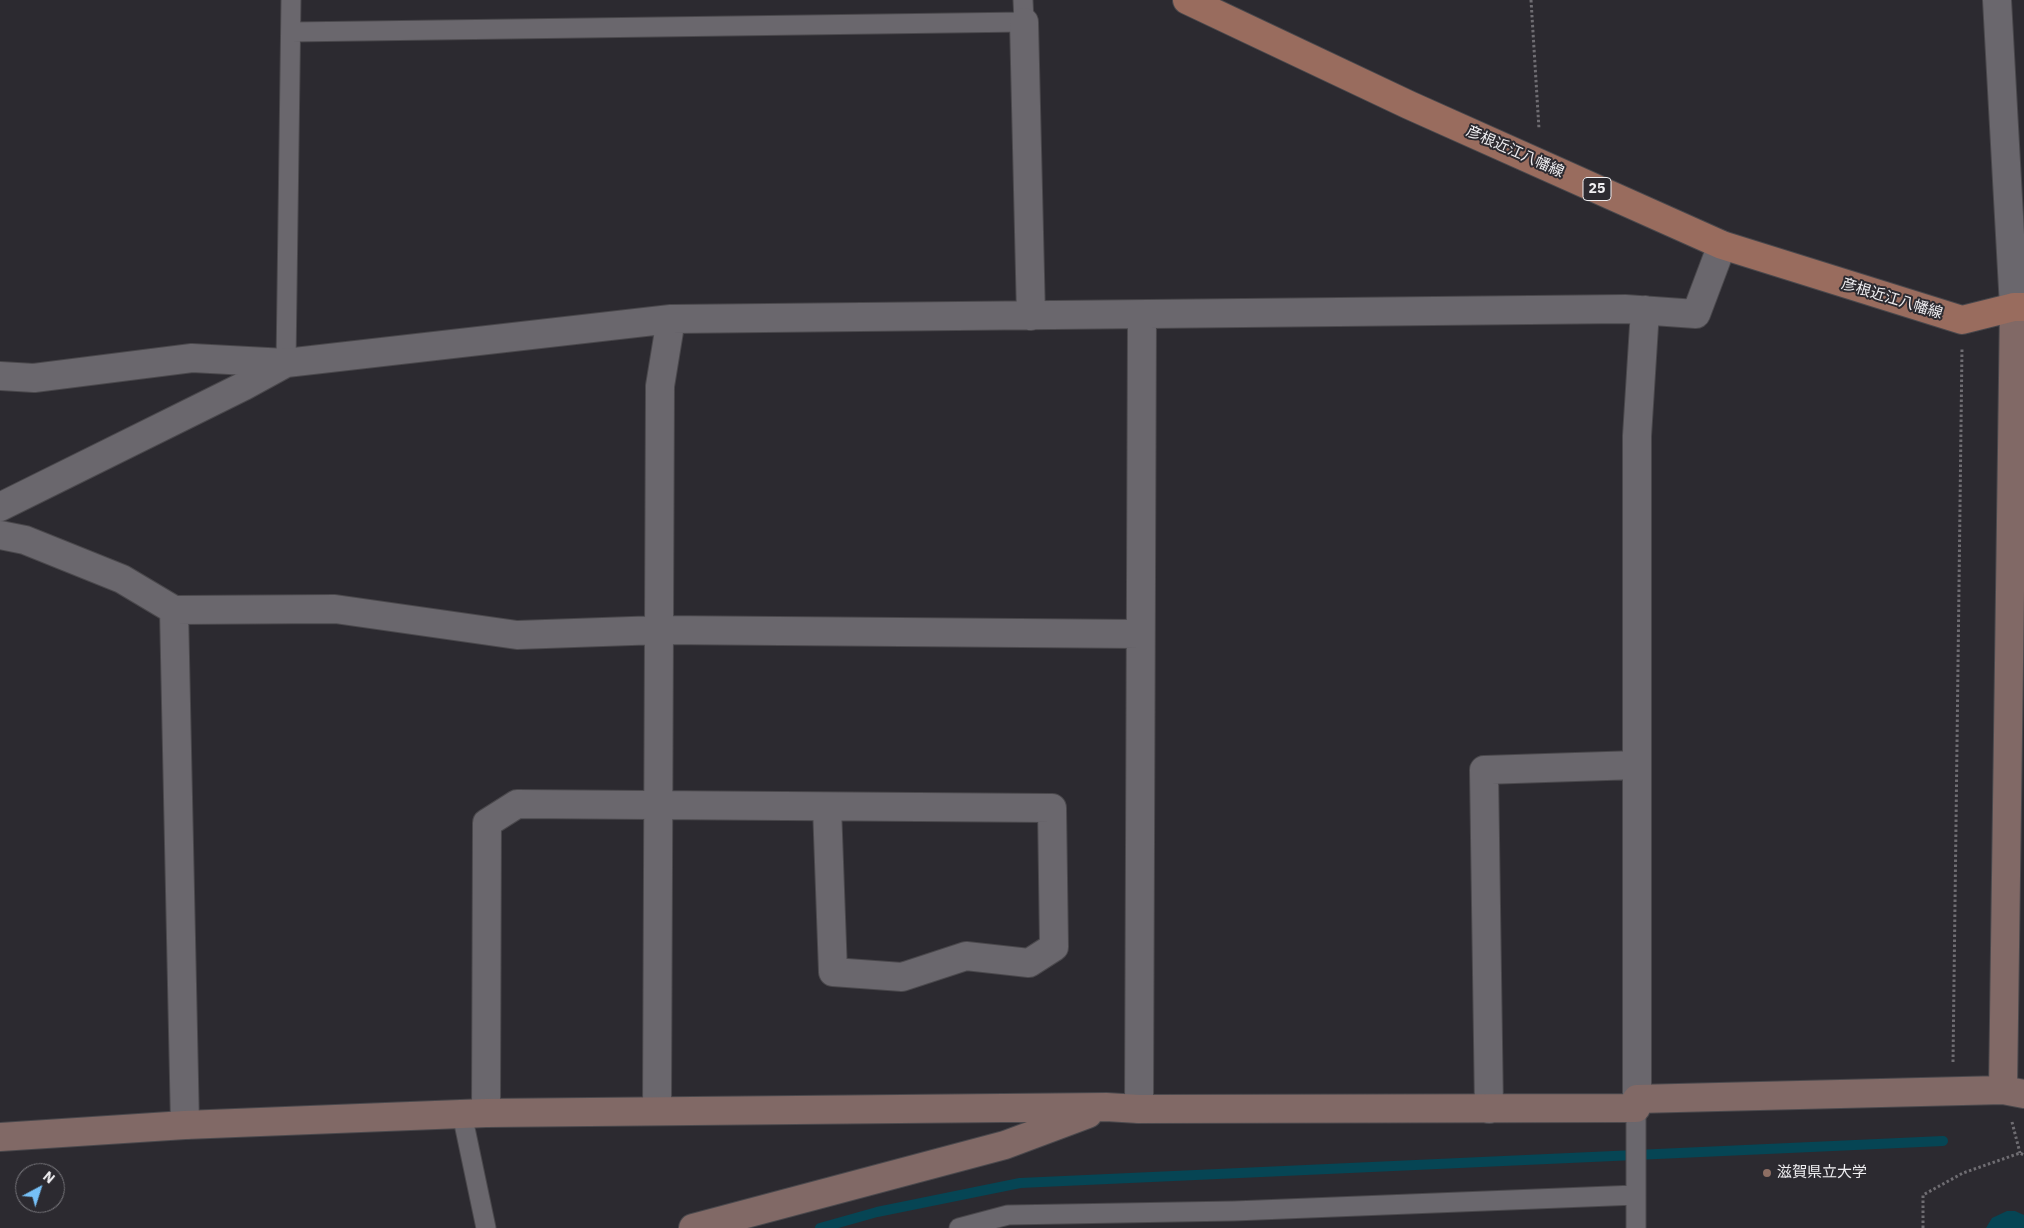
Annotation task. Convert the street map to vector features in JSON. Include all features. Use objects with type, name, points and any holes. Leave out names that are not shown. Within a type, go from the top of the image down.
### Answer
[{"type":"main road","name":"彦根近江八幡線","points":[[1187,0],[1409,105],[1722,245],[1962,320],[2019,307]]},
{"type":"street","points":[[0,1137],[185,1125],[474,1114],[1106,1107],[1139,1110],[1489,1109],[1952,1091],[2014,1092],[2019,307],[1997,0]]},
{"type":"street","points":[[1024,11],[1031,316]]},
{"type":"street","points":[[0,376],[34,378],[192,358],[286,363],[670,319],[1645,310],[1696,314],[1722,245]]},
{"type":"street","points":[[1637,1104],[1637,436],[1645,310]]},
{"type":"street","points":[[1139,1110],[1142,314]]},
{"type":"street","points":[[657,1111],[660,386],[670,319]]},
{"type":"street","points":[[0,507],[244,386],[286,363]]},
{"type":"street","points":[[0,535],[24,540],[122,579],[174,610],[335,609],[517,635],[660,630],[1140,634]]},
{"type":"street","points":[[174,610],[185,1125]]},
{"type":"street","points":[[1489,1109],[1484,770],[1637,765]]},
{"type":"street","points":[[474,1114],[487,824],[516,804],[1052,808],[1054,947],[1029,963],[966,956],[902,977],[832,972],[827,807]]},
{"type":"street","points":[[693,1228],[1005,1146],[1106,1107]]},
{"type":"lane","points":[[286,363],[291,0]]},
{"type":"lane","points":[[291,32],[1024,11]]},
{"type":"lane","points":[[1636,1228],[1637,1104]]},
{"type":"lane","points":[[474,1114],[486,1228]]},
{"type":"lane","points":[[960,1228],[1008,1215],[1234,1211],[1636,1195]]},
{"type":"path","points":[[1531,0],[1542,164]]},
{"type":"path","points":[[1952,1091],[1962,320]]},
{"type":"path","points":[[1924,1228],[1923,1195],[1963,1173],[2020,1153],[2024,1155]]},
{"type":"water","points":[[2007,1211],[2015,1211],[2024,1215],[2024,1228],[1986,1228],[1992,1218]]},
{"type":"waterway","points":[[820,1228],[877,1212],[1020,1183],[1943,1141]]},
{"type":"place","name":"滋賀県立大学","points":[[1767,1173]]}]
